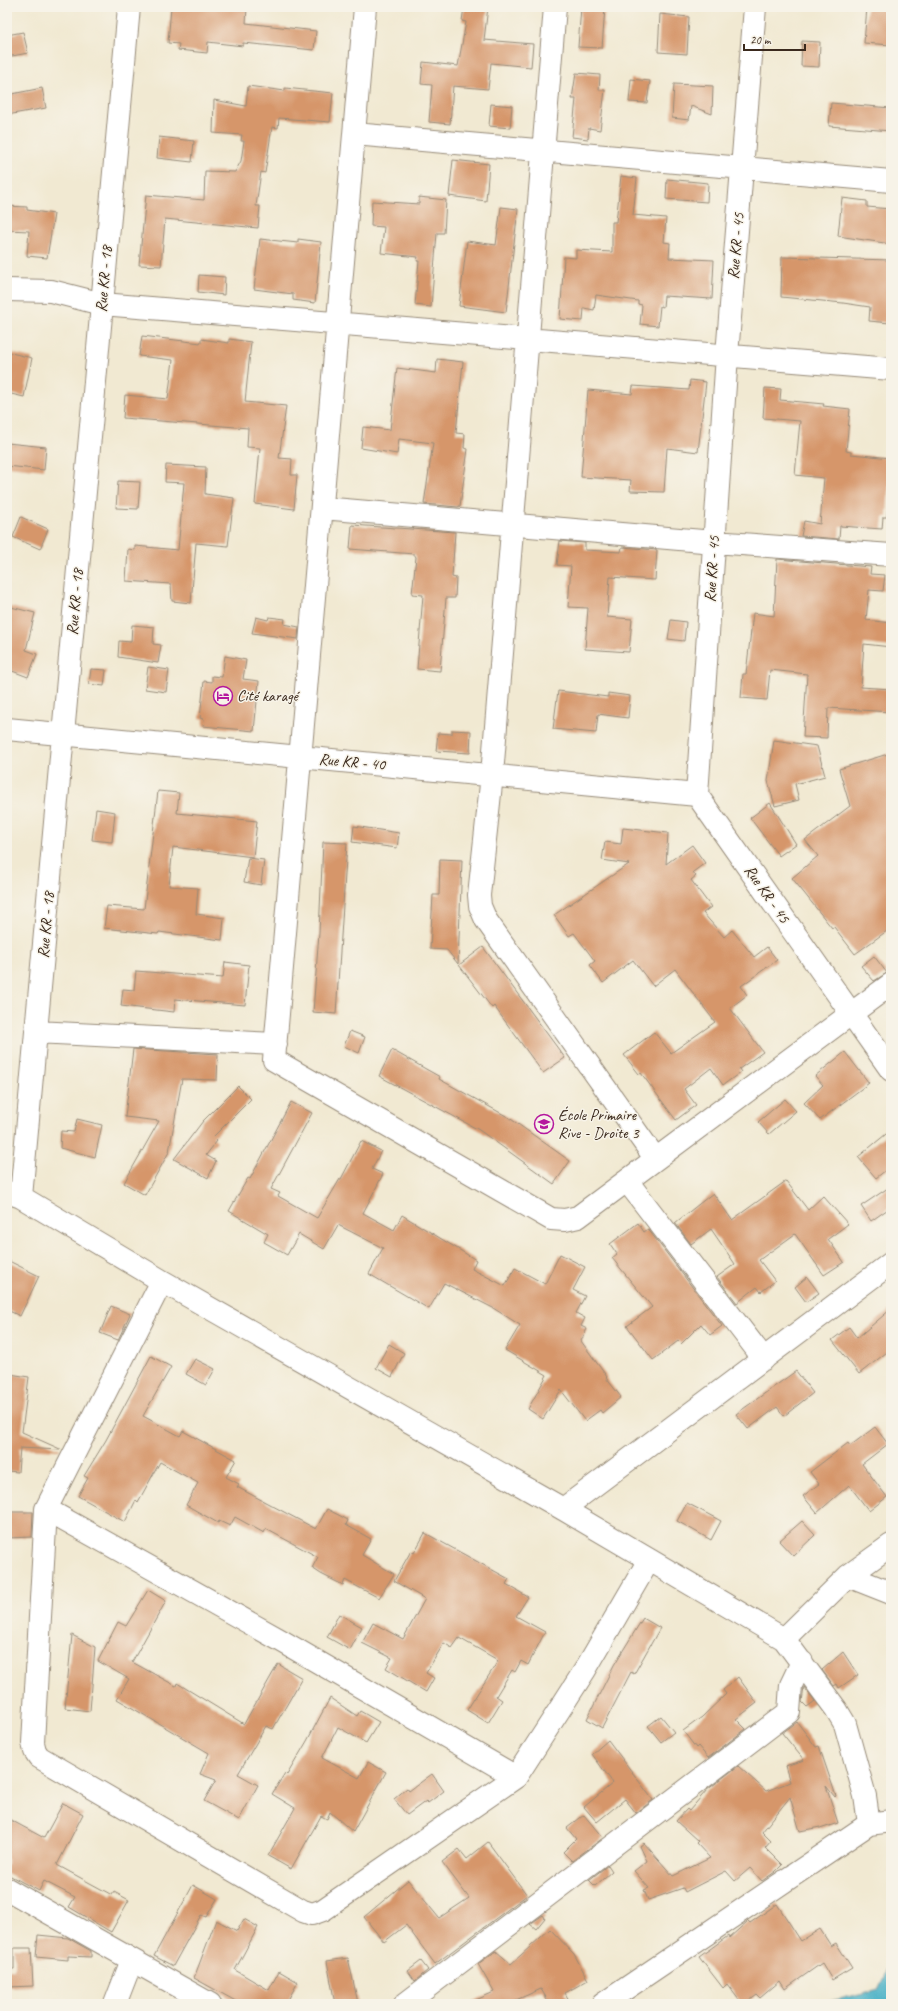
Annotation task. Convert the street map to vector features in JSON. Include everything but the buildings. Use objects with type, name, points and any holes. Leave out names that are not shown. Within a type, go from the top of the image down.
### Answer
[{"type":"street","name":"Rue KR - 18","points":[[14,1194],[36,1032],[129,7]]},
{"type":"street","points":[[365,7],[274,1060],[550,1219],[565,1220],[578,1217],[627,1181],[655,1158],[891,984]]},
{"type":"street","points":[[554,7],[492,775],[479,895],[480,906],[486,920],[655,1158]]},
{"type":"street","name":"Rue KR - 45","points":[[755,7],[727,355],[697,795],[850,1014],[891,1070]]},
{"type":"street","points":[[354,134],[891,181]]},
{"type":"street","points":[[7,290],[51,291],[102,304],[338,322],[891,369]]},
{"type":"street","points":[[322,508],[714,542],[891,555]]},
{"type":"street","name":"Rue KR - 40","points":[[7,729],[697,795]]},
{"type":"street","points":[[36,1032],[276,1044]]},
{"type":"street","points":[[627,1181],[764,1359]]},
{"type":"street","points":[[14,1194],[162,1281],[564,1509],[784,1638],[836,1708],[845,1724],[865,1796],[869,1824]]},
{"type":"street","points":[[564,1509],[891,1263]]},
{"type":"street","points":[[162,1281],[46,1509],[33,1743],[34,1751],[39,1757],[303,1911],[312,1914],[323,1910],[516,1777],[585,1670],[649,1560]]},
{"type":"street","points":[[46,1509],[280,1640],[516,1777]]},
{"type":"street","points":[[784,1638],[848,1576],[891,1545]]},
{"type":"street","points":[[848,1576],[891,1593]]},
{"type":"street","points":[[404,2004],[789,1712],[791,1685],[802,1662]]},
{"type":"street","points":[[603,2004],[869,1824],[891,1821]]},
{"type":"street","points":[[7,1889],[210,2004]]},
{"type":"street","points":[[115,2004],[132,1960]]},
{"type":"water","points":[[891,1958],[891,2004],[819,2004],[879,1989]]},
{"type":"place","name":"Cité karagé","points":[[223,696]]},
{"type":"place","name":"École Primaire Rive - Droite 3","points":[[544,1124]]}]
